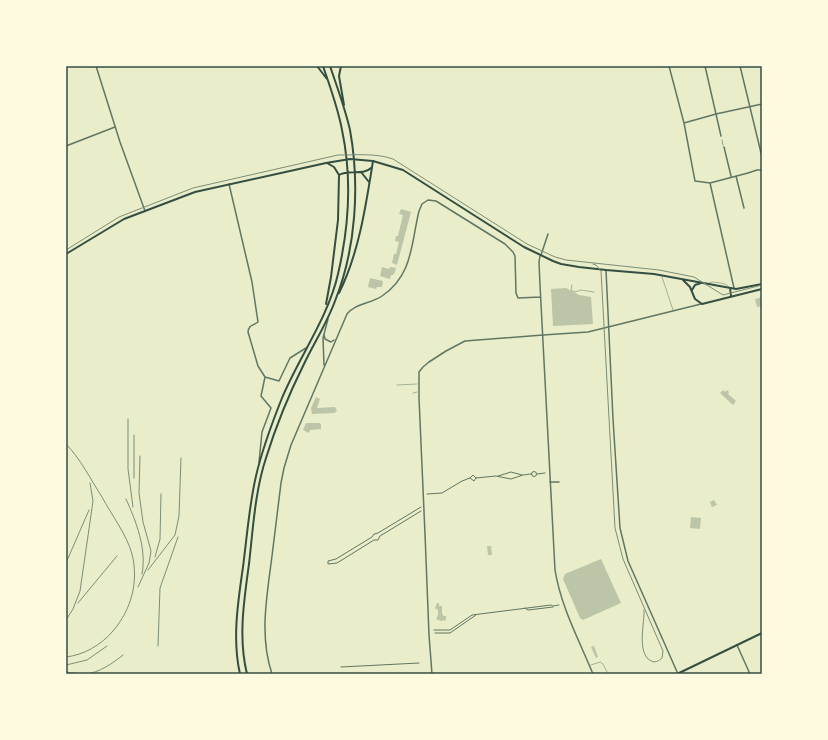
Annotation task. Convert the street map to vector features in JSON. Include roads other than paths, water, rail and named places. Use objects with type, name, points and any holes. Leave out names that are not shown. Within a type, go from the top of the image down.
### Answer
[{"type":"main road","points":[[316,66],[329,82]]},
{"type":"main road","points":[[240,674],[237,652],[238,607],[253,492],[259,464],[283,398],[325,310],[338,277],[344,246],[348,182],[345,144],[339,116],[324,66]]},
{"type":"main road","points":[[330,66],[346,114]]},
{"type":"main road","points":[[247,674],[243,653],[244,607],[255,512],[264,463],[295,382],[331,312],[343,278],[349,248],[354,214],[355,182],[352,142],[339,81],[341,66]]},
{"type":"main road","points":[[66,254],[116,223],[195,192],[326,162],[350,159],[373,161],[402,170],[512,240],[540,256],[562,264],[662,275],[734,289],[762,284]]},
{"type":"main road","points":[[335,301],[352,260],[370,183],[373,161]]},
{"type":"main road","points":[[325,310],[331,277],[338,220],[338,175],[332,165],[326,162]]},
{"type":"main road","points":[[338,175],[344,172],[361,172],[370,170],[372,167]]},
{"type":"main road","points":[[361,172],[370,183]]},
{"type":"main road","points":[[676,278],[687,282],[694,299],[699,303],[704,304],[762,288]]},
{"type":"main road","points":[[692,293],[692,289],[695,285],[701,283]]},
{"type":"main road","points":[[730,288],[730,297]]},
{"type":"main road","points":[[678,674],[762,633]]},
{"type":"street","points":[[96,66],[115,127],[145,211]]},
{"type":"street","points":[[669,66],[684,123],[695,181],[710,183],[757,170],[762,170]]},
{"type":"street","points":[[705,66],[721,136]]},
{"type":"street","points":[[740,66],[762,157]]},
{"type":"street","points":[[684,123],[762,104]]},
{"type":"street","points":[[66,146],[115,127]]},
{"type":"street","points":[[724,147],[731,177]]},
{"type":"street","points":[[736,176],[744,208]]},
{"type":"street","points":[[710,183],[734,289]]},
{"type":"street","points":[[229,184],[252,282],[258,322],[250,326],[248,332],[258,366],[265,377],[279,381],[290,358],[308,346]]},
{"type":"street","points":[[272,674],[266,651],[264,626],[267,587],[281,483],[291,445],[347,314],[352,308],[370,302],[381,296],[398,281],[406,269],[419,211],[422,204],[428,200],[431,200],[440,204],[505,244],[515,256],[516,294],[518,298],[540,297]]},
{"type":"street","points":[[548,234],[539,262],[553,542],[557,583],[565,609],[593,674]]},
{"type":"street","points":[[606,270],[615,460],[622,536],[628,561],[678,674]]},
{"type":"street","points":[[694,299],[697,306]]},
{"type":"street","points":[[432,674],[428,635],[418,392],[419,372],[429,362],[465,341],[588,332],[704,304]]},
{"type":"street","points":[[324,366],[324,333],[331,312]]},
{"type":"street","points":[[324,333],[325,339],[328,341],[331,342],[336,339]]},
{"type":"street","points":[[259,464],[262,432],[270,408],[261,396],[265,377]]},
{"type":"street","points":[[496,476],[511,479],[531,474],[534,471],[537,474]]},
{"type":"street","points":[[470,478],[474,481],[476,478],[496,476],[511,472],[523,475]]},
{"type":"street","points":[[531,474],[534,477],[537,474],[545,473]]},
{"type":"street","points":[[427,494],[442,493],[473,475],[476,478]]},
{"type":"street","points":[[550,482],[560,482]]},
{"type":"street","points":[[421,507],[378,534],[374,534],[372,537],[336,560],[328,560],[328,564],[337,563],[374,540],[378,540],[380,536],[421,511]]},
{"type":"street","points":[[434,630],[450,630],[472,615],[551,605],[559,606]]},
{"type":"street","points":[[435,633],[450,633],[476,615]]},
{"type":"street","points":[[737,645],[750,674]]},
{"type":"street","points":[[342,667],[419,663]]},
{"type":"lane","points":[[662,275],[673,311]]},
{"type":"lane","points":[[572,285],[571,290],[575,292],[581,290],[594,292]]},
{"type":"lane","points":[[397,385],[418,384]]},
{"type":"lane","points":[[413,393],[418,392]]},
{"type":"lane","points":[[590,666],[600,662],[603,664],[608,674]]},
{"type":"tram line","points":[[66,250],[119,217],[193,188],[338,155],[373,155],[393,159],[527,244],[555,257],[566,260],[659,270],[694,277],[723,295],[762,285]]},
{"type":"tram line","points":[[593,264],[596,265],[601,271],[615,528],[623,559],[663,651],[662,658],[655,662],[652,662],[646,657],[642,645],[644,610]]},
{"type":"railway","points":[[128,419],[128,469],[133,507]]},
{"type":"railway","points":[[134,435],[134,478]]},
{"type":"railway","points":[[66,444],[85,469],[123,532],[132,554],[135,575],[129,605],[125,614],[113,631],[98,645],[86,652],[66,657]]},
{"type":"railway","points":[[138,587],[149,563],[151,551],[143,522],[139,493],[140,456]]},
{"type":"railway","points":[[148,570],[175,535],[179,516],[181,458]]},
{"type":"railway","points":[[66,620],[73,609],[80,591],[93,501],[90,483]]},
{"type":"railway","points":[[155,557],[160,539],[161,494]]},
{"type":"railway","points":[[126,499],[140,535],[143,555],[142,574]]},
{"type":"railway","points":[[66,563],[89,510]]},
{"type":"railway","points":[[158,646],[160,588],[178,537]]},
{"type":"railway","points":[[78,603],[117,556]]},
{"type":"railway","points":[[66,665],[87,660],[107,646]]},
{"type":"railway","points":[[66,672],[85,674],[95,672],[101,670],[123,655]]}]
